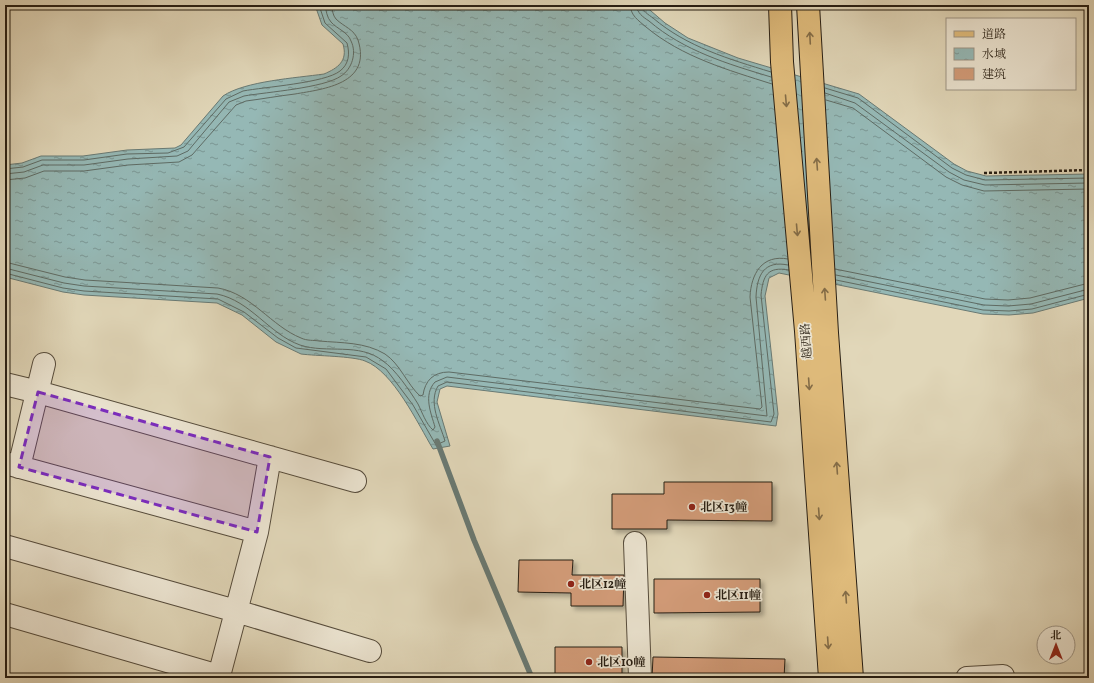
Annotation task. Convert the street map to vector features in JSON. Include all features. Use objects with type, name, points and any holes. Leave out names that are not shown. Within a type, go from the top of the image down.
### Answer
[{"type":"main road","name":"越西路","points":[[780,5],[782,62],[806,331],[830,678]]},
{"type":"main road","name":"越西路","points":[[808,5],[827,333],[852,678]]},
{"type":"street","points":[[44,364],[38,392],[12,465],[257,532]]},
{"type":"street","points":[[5,384],[355,481]]},
{"type":"street","points":[[5,614],[218,677],[257,532],[270,457]]},
{"type":"street","points":[[635,543],[640,678]]},
{"type":"street","points":[[6,549],[236,611],[370,651]]},
{"type":"street","points":[[967,678],[1003,676]]},
{"type":"path","points":[[984,173],[1089,170]]},
{"type":"highlighted area","points":[[38,392],[270,457],[257,532],[19,467]]},
{"type":"water","points":[[315,5],[644,5],[665,23],[688,38],[738,58],[859,94],[954,164],[967,171],[986,176],[1089,174],[1089,298],[1033,313],[1009,315],[983,314],[779,273],[769,278],[765,296],[778,414],[776,426],[447,386],[440,389],[437,402],[450,446],[433,449],[404,399],[395,387],[385,375],[365,361],[343,357],[301,354],[276,342],[242,315],[217,303],[84,295],[63,292],[5,277],[5,165],[22,163],[41,156],[83,156],[127,150],[175,148],[181,145],[223,96],[233,91],[257,84],[329,72],[341,63],[343,59],[343,44],[322,25]]},
{"type":"building","name":"北区13幢","points":[[664,482],[772,482],[772,521],[667,520],[667,529],[612,529],[612,494],[664,494]]},
{"type":"building","name":"北区12幢","points":[[519,560],[573,560],[572,575],[624,575],[623,606],[571,606],[571,593],[518,592]]},
{"type":"building","name":"北区11幢","points":[[654,579],[760,579],[760,612],[654,613]]},
{"type":"building","name":"北区10幢","points":[[555,647],[622,647],[622,678],[555,678]]},
{"type":"building","points":[[653,657],[785,659],[784,678],[652,678]]},
{"type":"waterway","points":[[437,441],[474,540],[532,678]]},
{"type":"place","name":"北区13幢","points":[[692,507]]},
{"type":"place","name":"北区12幢","points":[[571,584]]},
{"type":"place","name":"北区11幢","points":[[707,595]]},
{"type":"place","name":"北区10幢","points":[[589,662]]}]
